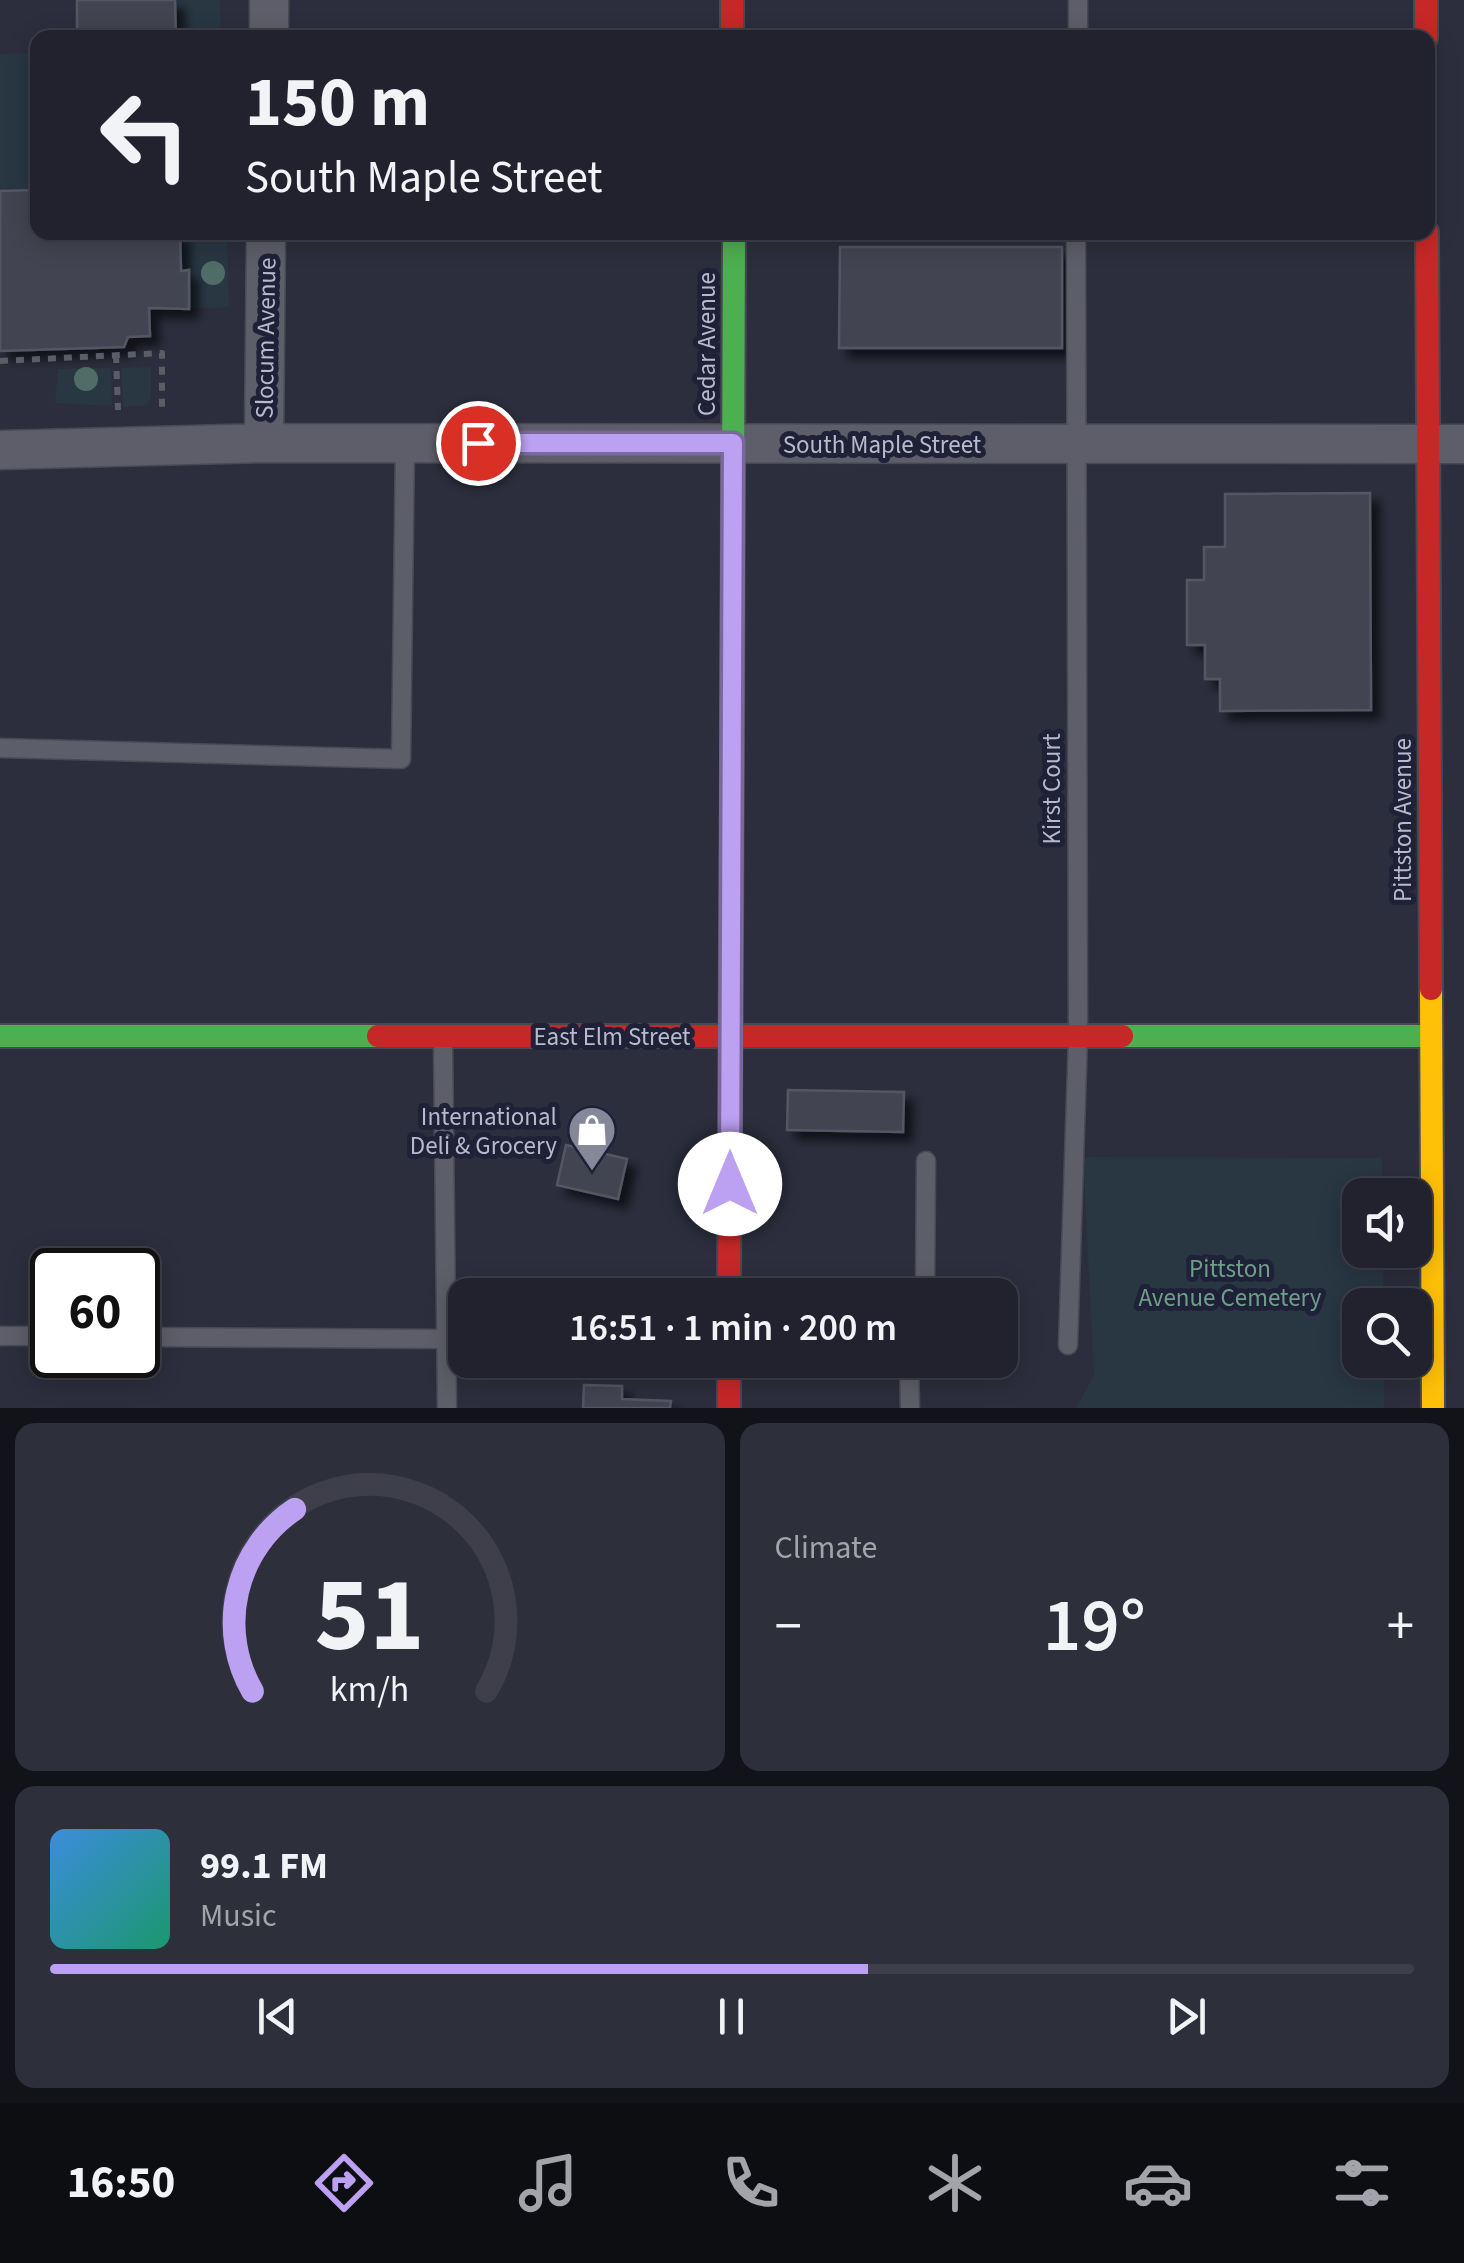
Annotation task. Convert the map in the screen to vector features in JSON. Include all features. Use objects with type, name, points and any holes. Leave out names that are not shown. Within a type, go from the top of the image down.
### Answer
[{"type":"main road","points":[[732,0],[732,30]]},
{"type":"main road","points":[[1426,0],[1426,30]]},
{"type":"main road","name":"Cedar Avenue","points":[[730,1278],[734,240]]},
{"type":"main road","name":"Pittston Avenue","points":[[1428,240],[1446,444],[1448,1036],[1432,1408]]},
{"type":"main road","name":"East Elm Street","points":[[0,1036],[1448,1036]]},
{"type":"main road","points":[[729,1378],[729,1408]]},
{"type":"street","points":[[269,0],[269,30]]},
{"type":"street","name":"Slocum Avenue","points":[[264,443],[266,240]]},
{"type":"street","name":"South Maple Street","points":[[0,450],[264,443],[1446,444]]},
{"type":"lane","points":[[1078,0],[1078,30]]},
{"type":"lane","name":"Kirst Court","points":[[1068,1345],[1078,1036],[1076,240]]},
{"type":"lane","points":[[0,748],[400,758],[405,443]]},
{"type":"lane","points":[[443,1036],[446,1408]]},
{"type":"lane","points":[[926,1161],[926,1278]]},
{"type":"lane","points":[[0,1336],[30,1336]]},
{"type":"lane","points":[[160,1336],[446,1338]]},
{"type":"lane","points":[[910,1378],[910,1408]]},
{"type":"path","points":[[116,354],[118,410]]},
{"type":"path","points":[[0,361],[162,354],[162,410]]},
{"type":"green space","points":[[175,0],[220,0],[221,30],[176,30]]},
{"type":"green space","points":[[30,53],[30,190],[0,191],[0,54]]},
{"type":"green space","points":[[227,240],[229,307],[189,309],[189,271],[181,271],[180,241]]},
{"type":"green space","points":[[151,367],[151,399],[143,406],[123,406],[121,368]]},
{"type":"green space","points":[[111,368],[112,406],[55,403],[58,369]]},
{"type":"green space","name":"Pittston Avenue Cemetery","points":[[1083,1157],[1382,1158],[1383,1178],[1342,1178],[1342,1268],[1383,1268],[1383,1288],[1342,1288],[1342,1378],[1384,1378],[1384,1408],[1076,1408],[1094,1375]]},
{"type":"building","points":[[77,0],[175,0],[176,30],[77,30]]},
{"type":"building","points":[[30,190],[30,240],[180,240],[181,271],[189,270],[189,309],[149,308],[150,336],[128,337],[124,347],[0,351],[0,191]]},
{"type":"building","points":[[840,247],[1062,247],[1062,348],[839,348]]},
{"type":"building","points":[[1370,493],[1371,710],[1220,711],[1220,679],[1205,679],[1205,645],[1187,645],[1187,580],[1204,580],[1204,547],[1225,547],[1225,494]]},
{"type":"building","points":[[788,1090],[904,1092],[903,1132],[787,1130]]},
{"type":"building","name":"International Deli & Grocery","points":[[566,1145],[627,1159],[618,1199],[557,1185]]},
{"type":"building","points":[[584,1385],[622,1386],[622,1399],[671,1401],[670,1408],[583,1408]]},
{"type":"traffic: fast","points":[[732,758],[734,240]]},
{"type":"traffic: fast","points":[[0,1036],[378,1036]]},
{"type":"traffic: fast","points":[[1122,1036],[1431,1036]]},
{"type":"traffic: slow","points":[[1431,989],[1433,1408]]},
{"type":"traffic: jam","points":[[732,0],[732,30]]},
{"type":"traffic: jam","points":[[1426,0],[1426,30]]},
{"type":"traffic: jam","points":[[1427,240],[1431,989]]},
{"type":"traffic: jam","points":[[729,1278],[732,758]]},
{"type":"traffic: jam","points":[[378,1036],[1122,1036]]},
{"type":"traffic: jam","points":[[729,1378],[729,1408]]},
{"type":"place","name":"International Deli & Grocery","points":[[592,1172]]},
{"type":"route","points":[[478,443],[733,443],[730,1184]]}]
